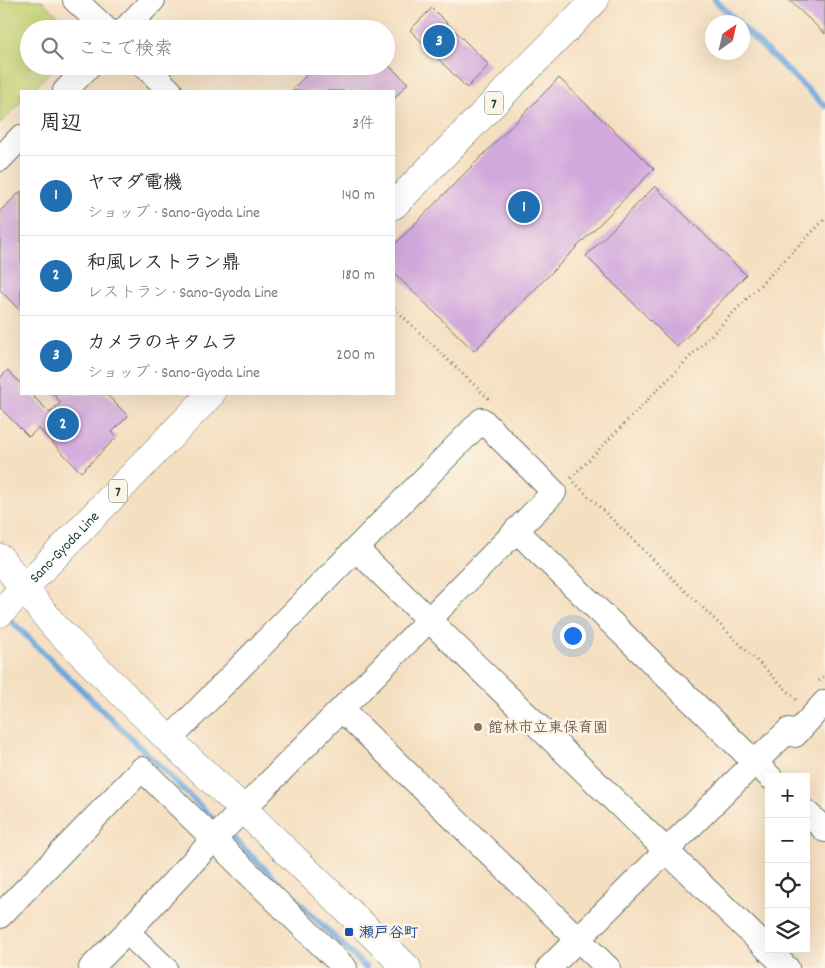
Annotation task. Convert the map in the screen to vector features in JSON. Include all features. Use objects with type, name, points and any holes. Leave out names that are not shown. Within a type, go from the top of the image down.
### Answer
[{"type":"main road","name":"7","points":[[395,204],[595,0]]},
{"type":"main road","name":"Sano-Gyoda Line","points":[[0,613],[211,395]]},
{"type":"main road","points":[[0,558],[55,627],[169,740],[407,968]]},
{"type":"street","points":[[75,0],[96,20]]},
{"type":"street","points":[[134,20],[153,0]]},
{"type":"street","points":[[66,90],[80,75]]},
{"type":"street","points":[[154,75],[169,90]]},
{"type":"street","points":[[0,159],[20,138]]},
{"type":"street","points":[[91,968],[214,839],[554,492],[482,420],[169,740]]},
{"type":"street","points":[[516,530],[762,769]]},
{"type":"street","points":[[356,549],[788,968]]},
{"type":"street","points":[[549,968],[666,850],[762,769],[789,730],[795,735],[816,693]]},
{"type":"street","points":[[342,710],[608,968]]},
{"type":"street","points":[[0,916],[142,769],[345,968]]},
{"type":"street","points":[[810,816],[825,830]]},
{"type":"street","points":[[127,932],[165,968]]},
{"type":"path","points":[[825,219],[571,478],[798,701],[816,693],[825,675]]},
{"type":"path","points":[[395,309],[494,404]]},
{"type":"green space","points":[[0,0],[41,0],[63,20],[20,20],[20,75],[47,75],[33,90],[20,90],[20,103],[0,124]]},
{"type":"building","points":[[789,0],[825,0],[825,34]]},
{"type":"building","points":[[432,8],[489,65],[467,88],[410,30]]},
{"type":"building","points":[[395,71],[408,83],[395,98],[395,90],[292,90],[306,75],[395,75]]},
{"type":"building","points":[[559,78],[654,169],[474,351],[395,274],[395,244]]},
{"type":"building","points":[[655,186],[746,275],[677,347],[586,256]]},
{"type":"building","points":[[20,192],[20,311],[0,290],[0,211]]},
{"type":"building","points":[[8,370],[20,383],[20,395],[32,395],[50,413],[61,402],[53,395],[107,395],[128,416],[112,432],[117,437],[81,472],[38,428],[29,437],[0,408],[0,378]]},
{"type":"waterway","points":[[715,0],[731,15]]},
{"type":"waterway","points":[[750,35],[825,106]]},
{"type":"waterway","points":[[6,616],[366,968]]},
{"type":"place","name":"カメラのキタムラ","points":[[439,41]]},
{"type":"place","name":"ヤマダ電機","points":[[524,207]]},
{"type":"place","name":"和風レストラン鼎","points":[[63,424]]},
{"type":"place","name":"館林市立東保育園","points":[[478,727]]},
{"type":"place","name":"瀬戸谷町","points":[[349,932]]}]
